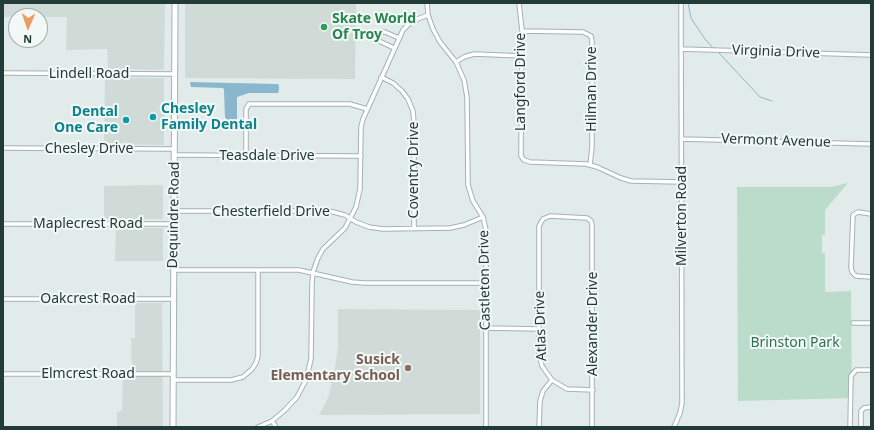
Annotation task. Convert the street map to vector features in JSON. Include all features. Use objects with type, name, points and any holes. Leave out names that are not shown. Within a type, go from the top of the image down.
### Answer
[{"type":"main road","name":"Dequindre Road","points":[[173,427],[175,3]]},
{"type":"street","name":"Castleton Drive","points":[[427,3],[428,15],[436,35],[456,62],[464,80],[467,97],[467,176],[469,190],[473,201],[483,217],[486,230],[486,427]]},
{"type":"street","name":"Langford Drive","points":[[519,3],[522,31],[521,156],[524,160],[530,162],[590,165]]},
{"type":"street","name":"Milverton Road","points":[[674,427],[680,413],[682,401],[681,3]]},
{"type":"street","points":[[258,427],[272,421],[294,401],[308,374],[311,359],[313,272],[323,249],[344,228],[351,219],[356,207],[359,197],[361,127],[367,109],[394,48],[406,26],[412,21],[428,15]]},
{"type":"street","name":"Hilman Drive","points":[[522,31],[583,32],[591,36],[592,151],[590,165]]},
{"type":"street","points":[[394,48],[379,41],[379,34],[385,32],[399,38]]},
{"type":"street","name":"Virginia Drive","points":[[681,49],[871,55]]},
{"type":"street","points":[[456,62],[464,57],[474,54],[522,56]]},
{"type":"street","name":"Lindell Road","points":[[3,73],[175,74]]},
{"type":"street","name":"Coventry Drive","points":[[382,77],[393,83],[402,91],[413,111],[414,229]]},
{"type":"street","points":[[246,156],[246,109],[249,104],[350,104],[367,109]]},
{"type":"street","name":"Vermont Avenue","points":[[681,139],[871,144]]},
{"type":"street","name":"Chesley Drive","points":[[3,148],[174,149]]},
{"type":"street","name":"Teasdale Drive","points":[[174,155],[361,156]]},
{"type":"street","points":[[590,165],[631,181],[682,182]]},
{"type":"street","name":"Chesterfield Drive","points":[[174,211],[329,211],[338,212],[362,225],[375,229],[450,228],[464,225],[483,217]]},
{"type":"street","points":[[871,214],[856,213],[853,215],[851,267],[853,273],[858,276],[871,277]]},
{"type":"street","name":"Alexander Drive","points":[[543,219],[550,216],[582,217],[591,221],[593,228],[592,427]]},
{"type":"street","name":"Atlas Drive","points":[[539,427],[540,401],[543,391],[552,380],[544,371],[540,360],[540,223],[543,219]]},
{"type":"street","name":"Maplecrest Road","points":[[3,224],[174,224]]},
{"type":"street","points":[[173,270],[299,270],[352,282],[364,283],[486,283]]},
{"type":"street","points":[[173,380],[234,379],[245,375],[252,369],[258,356],[258,270]]},
{"type":"street","name":"Oakcrest Road","points":[[3,299],[173,299]]},
{"type":"street","points":[[853,323],[871,323]]},
{"type":"street","points":[[486,328],[539,328]]},
{"type":"street","points":[[850,427],[851,376],[856,370],[871,370]]},
{"type":"street","name":"Elmcrest Road","points":[[3,374],[173,374]]},
{"type":"street","points":[[552,380],[567,389],[592,390]]},
{"type":"street","points":[[861,427],[861,411],[864,408],[871,407]]},
{"type":"street","points":[[272,421],[276,427]]},
{"type":"shaded area","points":[[3,3],[165,3],[164,70],[108,69],[107,49],[66,50],[67,17],[48,17],[48,8],[8,8],[8,17],[3,17]]},
{"type":"shaded area","points":[[185,3],[356,3],[355,79],[185,78]]},
{"type":"shaded area","points":[[105,78],[164,78],[164,145],[104,144]]},
{"type":"shaded area","points":[[163,185],[163,219],[104,219],[104,186]]},
{"type":"shaded area","points":[[116,228],[163,228],[163,261],[115,261]]},
{"type":"shaded area","points":[[135,303],[162,303],[163,427],[117,427],[117,412],[122,411],[123,370],[132,369],[131,338],[135,338]]},
{"type":"shaded area","name":"Susick Elementary School","points":[[338,309],[480,310],[480,414],[319,415],[328,398],[334,374],[338,348]]},
{"type":"green space","name":"Brinston Park","points":[[848,183],[825,210],[825,235],[822,235],[822,253],[825,253],[825,292],[851,291],[852,398],[738,401],[737,187],[831,187]]},
{"type":"water","points":[[190,82],[277,84],[279,85],[279,90],[278,93],[249,93],[237,97],[237,119],[235,122],[229,123],[225,117],[223,88],[191,87]]},
{"type":"waterway","points":[[688,3],[691,18],[713,48]]},
{"type":"waterway","points":[[719,53],[760,97],[772,101]]},
{"type":"place","name":"Skate World Of Troy","points":[[324,27]]},
{"type":"place","name":"Chesley Family Dental","points":[[153,117]]},
{"type":"place","name":"Dental One Care","points":[[126,120]]},
{"type":"place","name":"Susick Elementary School","points":[[408,368]]}]
